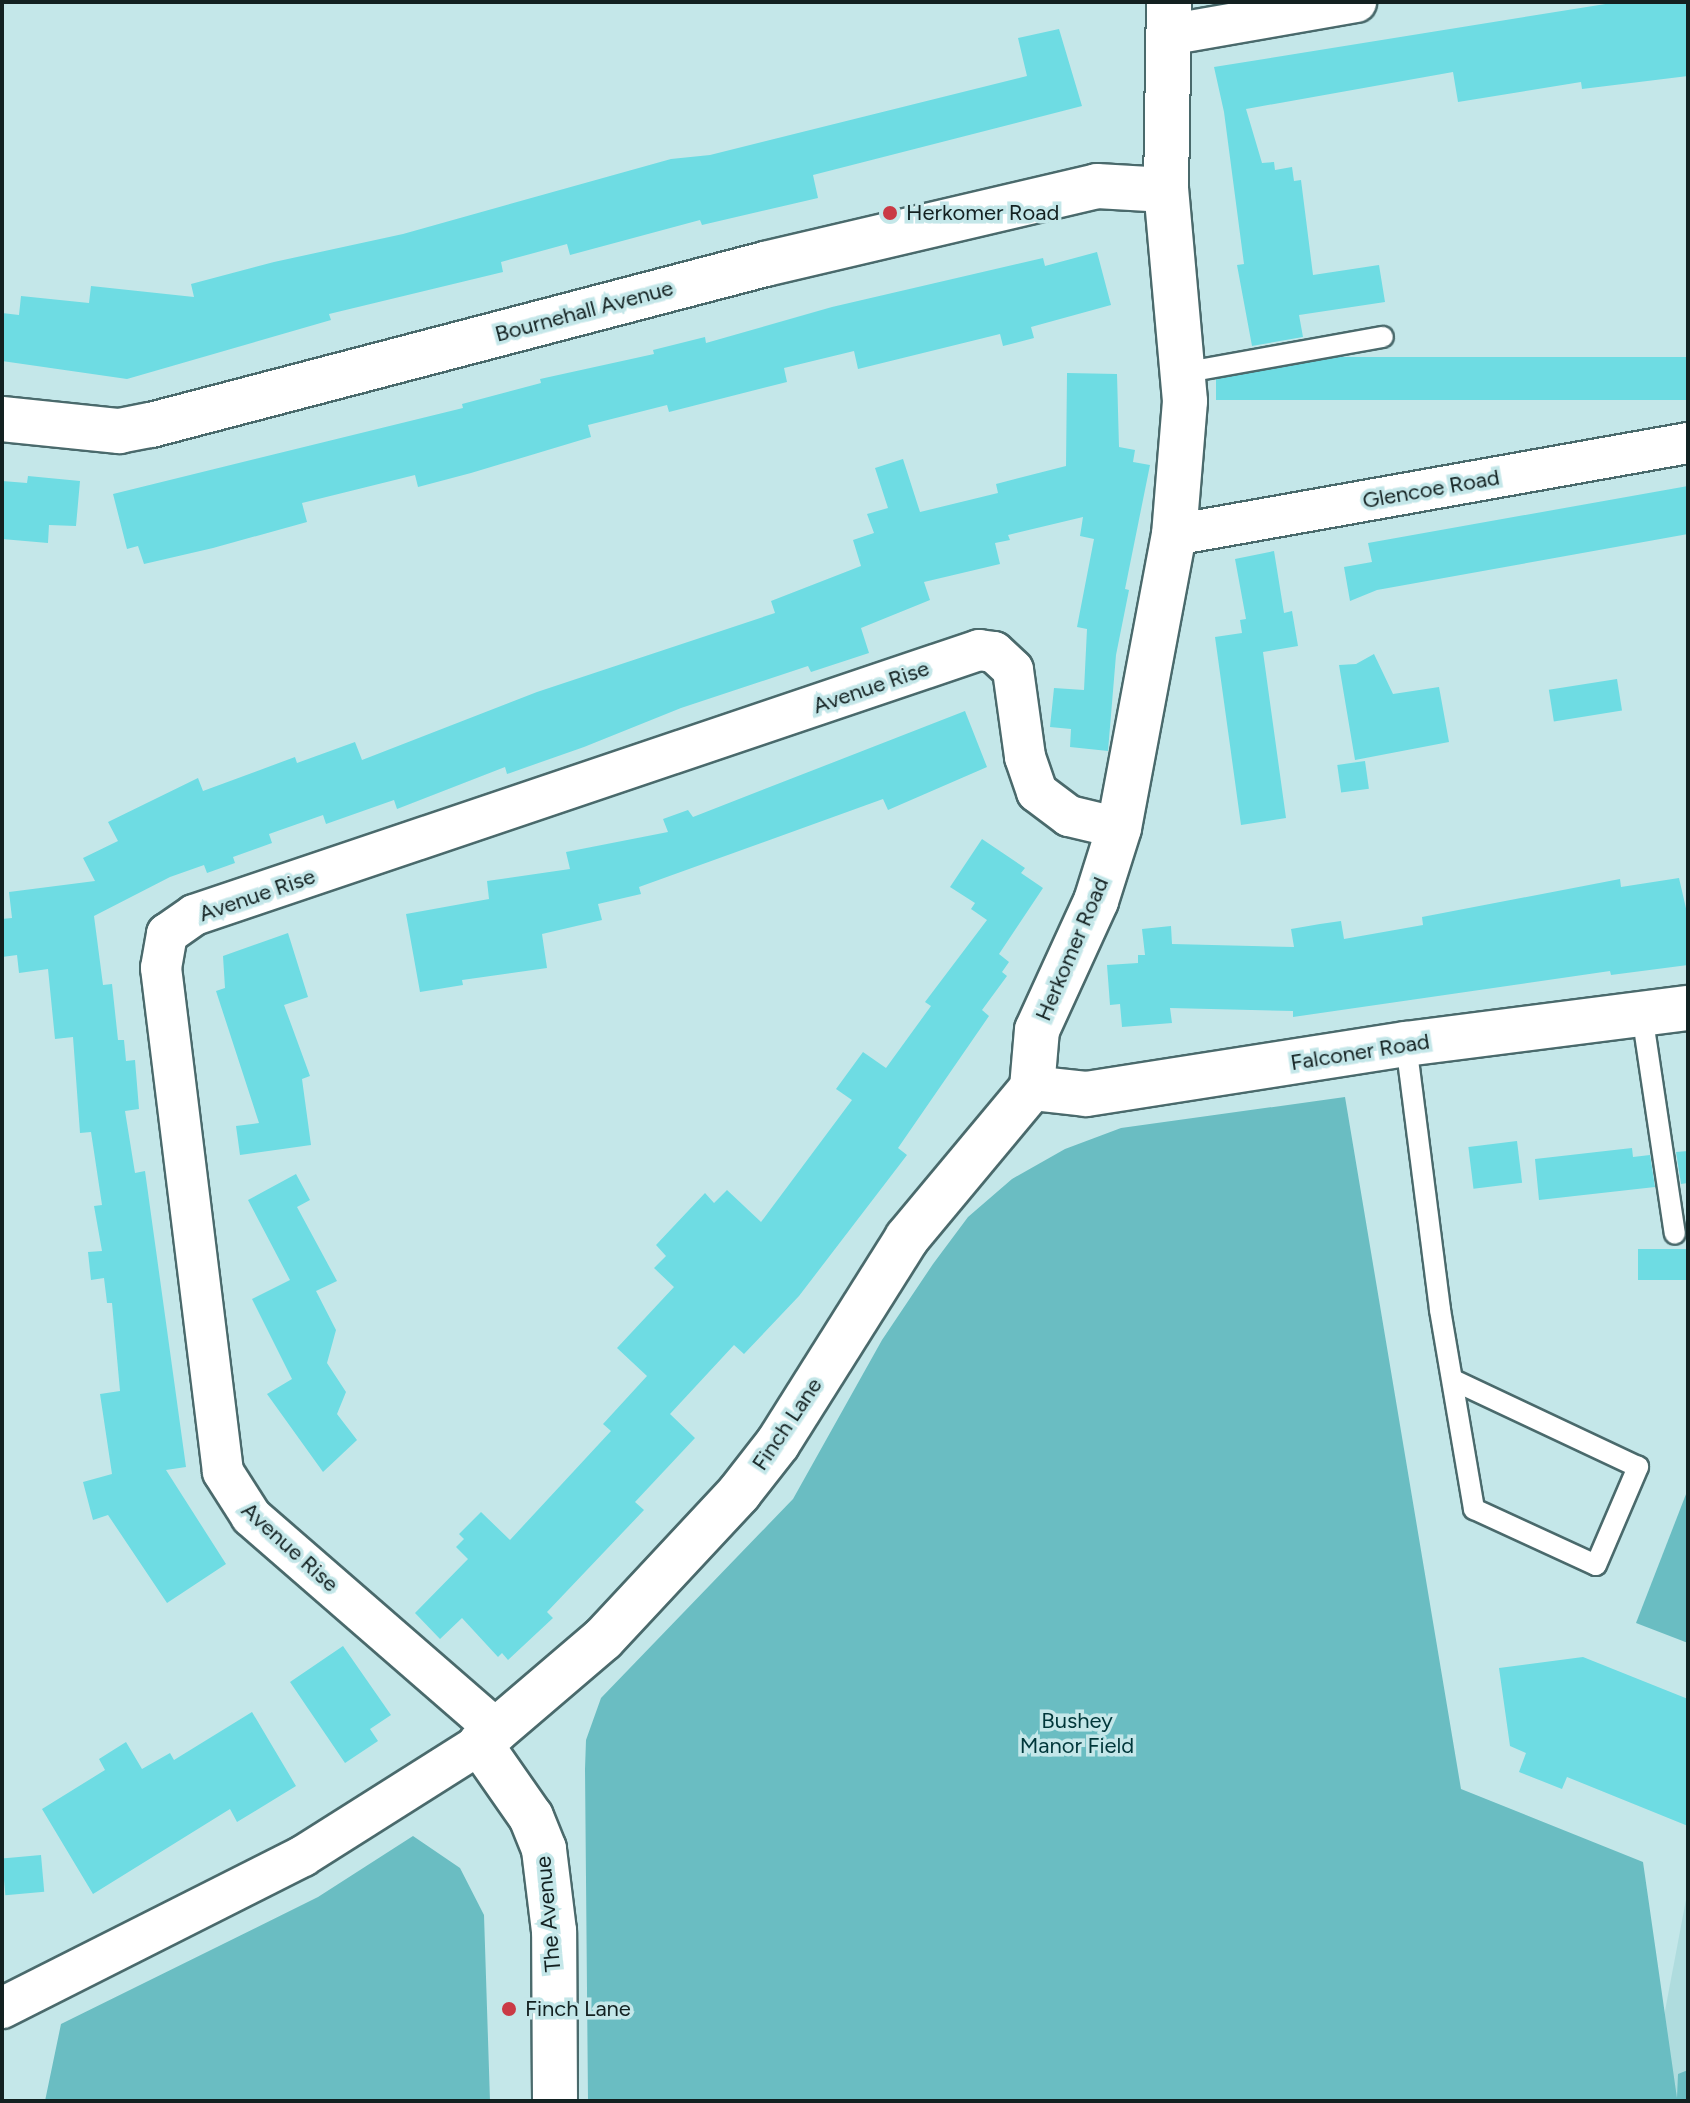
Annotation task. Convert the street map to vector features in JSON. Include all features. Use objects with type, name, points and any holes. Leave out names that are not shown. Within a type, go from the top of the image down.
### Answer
[{"type":"street","points":[[1168,18],[1356,2]]},
{"type":"street","name":"Herkomer Road","points":[[1032,1088],[1037,1030],[1096,901],[1119,828],[1174,535],[1185,401],[1166,190],[1168,18]]},
{"type":"street","name":"Bournehall Avenue","points":[[2,419],[119,431],[151,425],[765,264],[1097,186],[1166,190]]},
{"type":"street","name":"Glencoe Road","points":[[1174,535],[1688,443]]},
{"type":"street","name":"Avenue Rise","points":[[489,1738],[251,1516],[223,1472],[161,968],[167,934],[194,915],[979,650],[994,652],[1013,670],[1025,757],[1037,792],[1069,816],[1119,828]]},
{"type":"street","name":"Falconer Road","points":[[1032,1088],[1086,1094],[1406,1044],[1688,1008]]},
{"type":"street","name":"Finch Lane","points":[[2,2008],[303,1856],[489,1738],[613,1629],[739,1493],[778,1443],[907,1238],[1032,1088]]},
{"type":"street","name":"The Avenue","points":[[489,1738],[531,1817],[544,1849],[554,1931],[555,2101]]},
{"type":"lane","points":[[1182,373],[1383,337]]},
{"type":"lane","points":[[1642,1014],[1675,1234]]},
{"type":"lane","points":[[1406,1044],[1453,1380],[1474,1509],[1596,1565],[1638,1467],[1453,1380]]},
{"type":"shaded area","points":[[1688,1889],[1688,2101],[1648,2101]]},
{"type":"green space","name":"Bushey Manor Field","points":[[1345,1097],[1461,1789],[1643,1862],[1677,2098],[1678,2074],[1688,2070],[1688,2101],[588,2101],[585,1769],[586,1740],[601,1698],[793,1499],[882,1340],[933,1264],[968,1217],[1012,1179],[1065,1149],[1121,1128]]},
{"type":"green space","points":[[1688,1489],[1688,1643],[1636,1623]]},
{"type":"green space","points":[[413,1836],[460,1868],[484,1915],[490,2101],[45,2101],[61,2024],[318,1897]]},
{"type":"building","points":[[1618,2],[1688,2],[1688,76],[1582,89],[1581,82],[1458,102],[1453,72],[1246,109],[1262,163],[1274,162],[1275,170],[1292,167],[1294,181],[1301,180],[1313,275],[1379,265],[1385,302],[1299,315],[1303,337],[1252,346],[1237,265],[1244,264],[1224,112],[1214,67]]},
{"type":"building","points":[[1059,29],[1082,106],[813,175],[818,198],[702,225],[700,220],[570,255],[567,244],[501,262],[503,272],[329,314],[331,320],[127,379],[2,361],[2,313],[19,315],[21,296],[89,303],[91,286],[194,297],[191,284],[403,234],[671,159],[710,155],[1027,76],[1018,38]]},
{"type":"building","points":[[1097,252],[1111,305],[1031,327],[1034,338],[1003,346],[1000,334],[858,369],[854,351],[784,368],[787,382],[669,412],[667,405],[588,425],[591,437],[471,473],[418,487],[415,475],[302,503],[307,522],[213,548],[144,564],[138,546],[127,549],[113,494],[463,408],[462,404],[541,383],[540,379],[654,354],[653,350],[705,337],[706,343],[832,307],[1043,258],[1045,266]]},
{"type":"building","points":[[1216,357],[1688,357],[1688,400],[1216,400]]},
{"type":"building","points":[[1067,373],[1117,374],[1119,447],[1135,450],[1133,462],[1150,465],[1125,589],[1129,590],[1116,655],[1108,751],[1070,747],[1071,729],[1050,727],[1054,688],[1084,690],[1087,629],[1077,627],[1094,539],[1080,536],[1083,517],[1008,535],[1010,540],[995,543],[1000,564],[924,582],[930,600],[861,628],[869,653],[811,672],[808,666],[681,708],[507,774],[505,767],[397,809],[394,800],[326,824],[323,815],[269,834],[272,843],[233,857],[235,863],[207,873],[204,865],[170,877],[94,916],[103,985],[112,984],[118,1040],[124,1040],[126,1061],[135,1060],[139,1109],[125,1111],[135,1173],[145,1171],[186,1467],[166,1470],[226,1564],[167,1603],[108,1515],[93,1520],[83,1482],[112,1474],[100,1394],[120,1391],[112,1303],[107,1303],[104,1278],[91,1280],[88,1252],[102,1251],[94,1206],[102,1205],[91,1132],[80,1133],[73,1037],[55,1039],[48,969],[19,973],[17,955],[2,957],[2,919],[12,918],[9,892],[95,881],[83,858],[118,841],[108,822],[198,778],[203,791],[295,757],[297,763],[355,742],[362,760],[537,692],[775,613],[771,601],[861,566],[853,540],[874,533],[867,514],[888,508],[875,468],[903,459],[920,512],[998,493],[996,484],[1066,466]]},
{"type":"building","points":[[28,476],[80,481],[76,526],[49,525],[48,543],[2,539],[2,481],[27,483]]},
{"type":"building","points":[[1688,486],[1688,534],[1377,590],[1350,601],[1344,567],[1372,562],[1368,543]]},
{"type":"building","points":[[1274,551],[1284,613],[1292,611],[1298,646],[1263,652],[1286,818],[1241,825],[1215,637],[1242,633],[1240,620],[1246,619],[1235,559]]},
{"type":"building","points":[[1374,654],[1393,694],[1439,687],[1449,742],[1355,760],[1339,665],[1356,664]]},
{"type":"building","points":[[1617,679],[1622,711],[1554,721],[1549,690]]},
{"type":"building","points":[[965,711],[987,767],[888,810],[883,799],[639,887],[641,894],[598,904],[602,920],[542,934],[547,968],[462,980],[463,985],[420,992],[406,914],[489,899],[487,881],[570,869],[566,852],[668,832],[663,819],[688,810],[693,817]]},
{"type":"building","points":[[1365,761],[1369,789],[1341,793],[1337,765]]},
{"type":"building","points":[[982,839],[1025,868],[1021,873],[1043,888],[999,954],[1009,962],[1002,972],[1007,976],[982,1010],[989,1016],[898,1148],[907,1155],[799,1296],[744,1354],[734,1345],[670,1414],[695,1438],[635,1502],[644,1510],[547,1612],[553,1618],[508,1660],[502,1653],[498,1657],[462,1618],[440,1639],[415,1613],[468,1559],[456,1547],[464,1539],[459,1534],[481,1512],[510,1540],[611,1431],[603,1424],[647,1376],[617,1348],[674,1287],[654,1268],[666,1256],[656,1245],[705,1193],[714,1203],[727,1190],[761,1222],[852,1100],[836,1089],[863,1052],[886,1068],[931,1006],[925,1002],[987,920],[971,909],[975,903],[950,887]]},
{"type":"building","points":[[1679,878],[1688,917],[1688,965],[1611,975],[1610,971],[1293,1017],[1293,1011],[1170,1008],[1172,1023],[1122,1027],[1120,1004],[1110,1005],[1107,965],[1138,963],[1138,955],[1145,955],[1142,929],[1171,926],[1172,944],[1294,947],[1291,929],[1341,921],[1344,939],[1423,925],[1422,917],[1620,879],[1621,887]]},
{"type":"building","points":[[288,933],[308,997],[284,1005],[310,1076],[302,1079],[311,1145],[240,1155],[236,1126],[259,1123],[216,991],[225,988],[223,956]]},
{"type":"building","points":[[1517,1141],[1522,1183],[1473,1189],[1468,1147]]},
{"type":"building","points":[[1632,1148],[1633,1157],[1650,1155],[1655,1187],[1539,1200],[1535,1159]]},
{"type":"building","points":[[1688,1151],[1688,1183],[1681,1184],[1676,1152]]},
{"type":"building","points":[[296,1174],[310,1200],[297,1207],[337,1281],[316,1291],[336,1330],[327,1363],[346,1392],[337,1414],[357,1440],[323,1472],[267,1394],[292,1379],[252,1299],[290,1280],[248,1200]]},
{"type":"building","points":[[1638,1249],[1688,1249],[1688,1280],[1638,1280]]},
{"type":"building","points":[[343,1646],[391,1715],[370,1729],[378,1741],[345,1763],[290,1682]]},
{"type":"building","points":[[1583,1657],[1688,1699],[1688,1826],[1567,1777],[1562,1789],[1519,1772],[1526,1753],[1510,1746],[1499,1668]]},
{"type":"building","points":[[252,1712],[296,1786],[237,1822],[230,1809],[93,1894],[42,1809],[105,1770],[99,1759],[126,1742],[142,1769],[170,1753],[174,1760]]},
{"type":"building","points":[[41,1855],[44,1892],[5,1895],[2,1858]]},
{"type":"place","name":"Herkomer Road","points":[[890,213]]},
{"type":"place","name":"Finch Lane","points":[[509,2009]]}]
